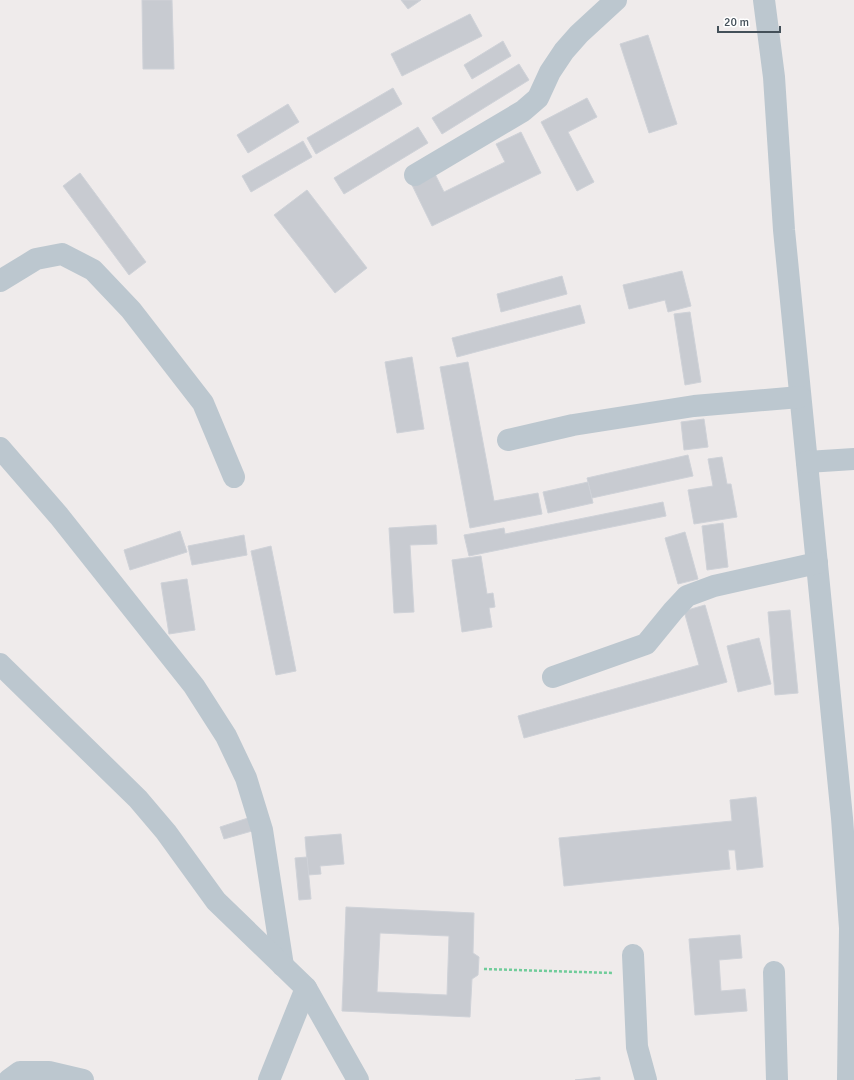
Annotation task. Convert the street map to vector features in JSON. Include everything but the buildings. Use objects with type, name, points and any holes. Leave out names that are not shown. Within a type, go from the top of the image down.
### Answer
[{"type":"street","points":[[415,175],[523,111],[538,98],[550,72],[564,51],[579,34],[616,0]]},
{"type":"street","points":[[764,0],[774,77],[784,230],[842,818],[850,928],[848,1080]]},
{"type":"street","points":[[0,281],[36,259],[62,254],[93,270],[131,310],[203,403],[234,477]]},
{"type":"street","points":[[508,440],[573,425],[694,406],[800,397]]},
{"type":"street","points":[[0,448],[59,516],[194,686],[226,736],[246,778],[262,830],[283,966]]},
{"type":"street","points":[[807,462],[854,459]]},
{"type":"street","points":[[553,677],[646,644],[687,596],[714,586],[817,562]]},
{"type":"street","points":[[0,664],[138,800],[166,832],[216,901],[306,988],[358,1080]]},
{"type":"street","points":[[633,965],[637,1047],[646,1080]]},
{"type":"street","points":[[774,972],[777,1080]]},
{"type":"street","points":[[269,1080],[306,988]]},
{"type":"street","points":[[9,1080],[20,1072],[49,1072],[83,1080]]},
{"type":"path","points":[[484,969],[633,965]]}]
